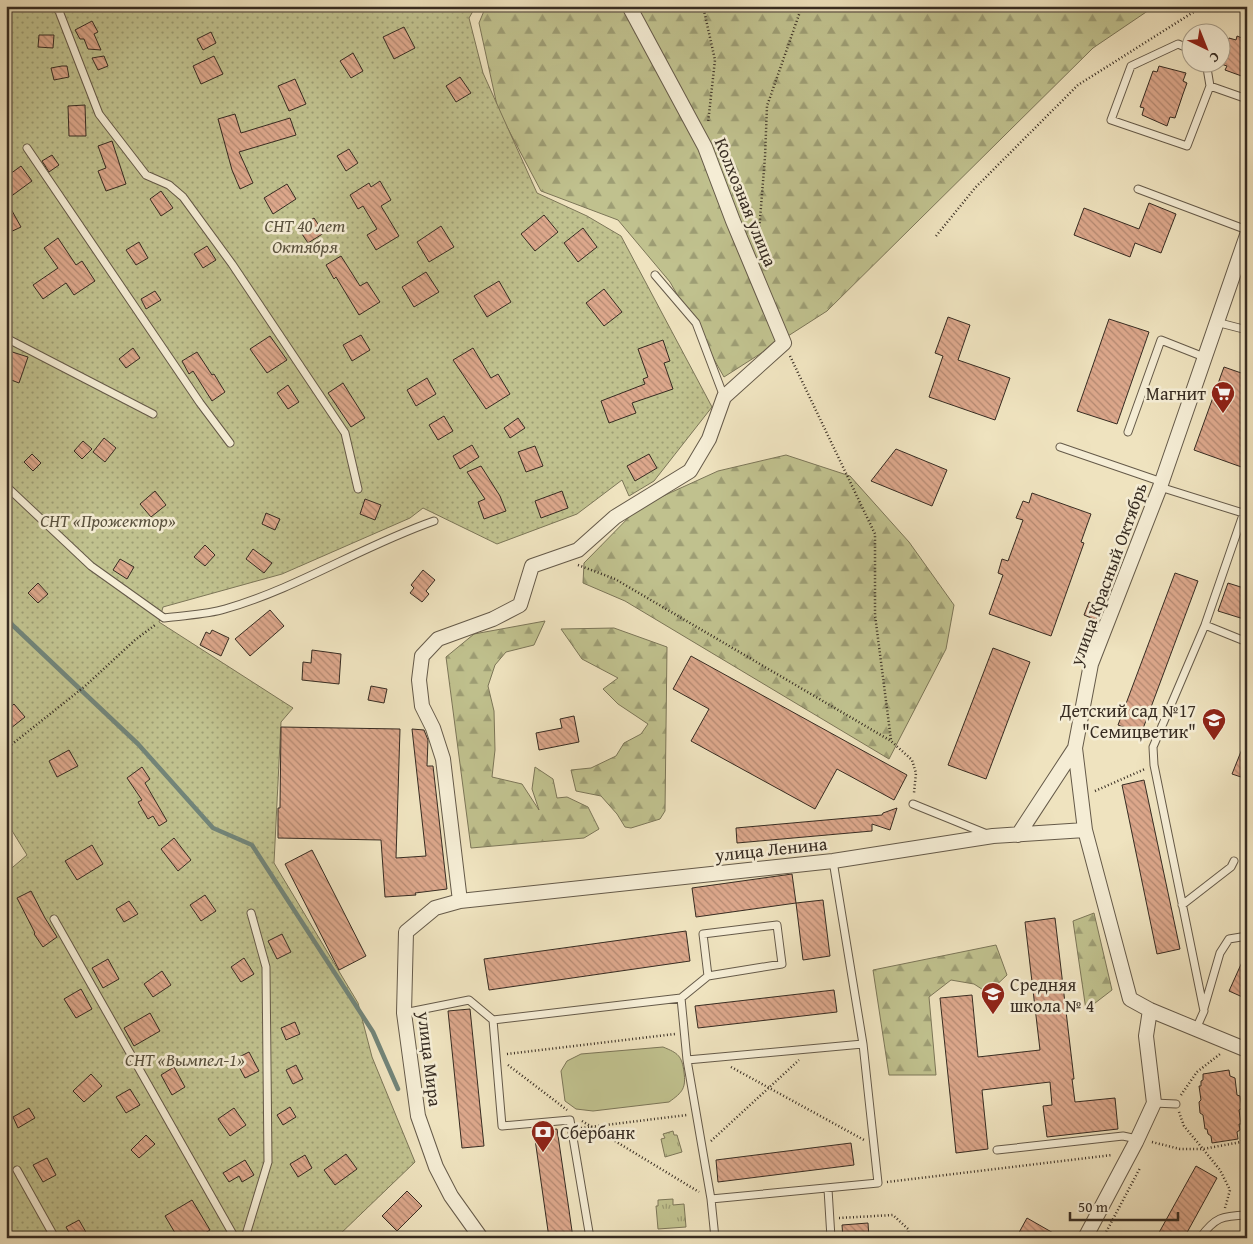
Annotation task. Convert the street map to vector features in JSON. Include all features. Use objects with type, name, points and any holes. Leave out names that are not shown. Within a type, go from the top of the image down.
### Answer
[{"type":"street","name":"Колхозная улица","points":[[629,6],[705,147],[733,222],[784,343]]},
{"type":"street","name":"улица Красный Октябрь","points":[[1247,235],[1161,485],[1091,664],[1075,748],[1085,830],[1130,999],[1150,1010],[1247,1050]]},
{"type":"street","points":[[460,901],[443,760],[433,728],[422,706],[419,680],[422,656],[438,639],[493,619],[520,605],[532,566],[578,550],[616,517],[690,471],[709,440],[724,397],[784,343]]},
{"type":"street","points":[[1018,835],[1075,748]]},
{"type":"street","name":"улица Ленина","points":[[460,901],[833,861],[993,836],[1085,830]]},
{"type":"street","name":"улица Мира","points":[[460,901],[435,908],[406,932],[404,1013],[418,1116],[436,1167],[451,1196],[481,1238]]},
{"type":"street","points":[[1085,1238],[1154,1103],[1146,1036],[1150,1010]]},
{"type":"lane","points":[[54,6],[59,11],[100,114],[146,175],[168,185],[183,197],[232,264],[345,433],[358,489]]},
{"type":"lane","points":[[1180,45],[1178,44],[1131,66],[1111,120],[1187,146],[1210,86],[1208,72]]},
{"type":"lane","points":[[1210,86],[1247,99]]},
{"type":"lane","points":[[27,148],[230,444]]},
{"type":"lane","points":[[1138,189],[1247,230]]},
{"type":"lane","points":[[655,275],[696,323],[724,397]]},
{"type":"lane","points":[[1216,322],[1247,330]]},
{"type":"lane","points":[[6,338],[153,414]]},
{"type":"lane","points":[[1128,432],[1161,340],[1204,357]]},
{"type":"lane","points":[[1060,447],[1161,485],[1245,513],[1205,625],[1153,746],[1154,765],[1204,1011]]},
{"type":"lane","points":[[6,486],[91,566],[164,618],[224,610],[288,585],[401,532],[434,521]]},
{"type":"lane","points":[[1205,625],[1247,642]]},
{"type":"lane","points":[[913,804],[993,836]]},
{"type":"lane","points":[[711,1199],[878,1183],[863,1044],[833,861]]},
{"type":"lane","points":[[1182,905],[1231,867],[1234,861]]},
{"type":"lane","points":[[245,1238],[268,1162],[266,967],[251,913]]},
{"type":"lane","points":[[54,919],[235,1238]]},
{"type":"lane","points":[[493,1020],[681,998],[708,976],[782,964],[777,925],[703,934],[708,976]]},
{"type":"lane","points":[[1196,1029],[1204,1011],[1220,953],[1229,939],[1247,936]]},
{"type":"lane","points":[[681,998],[687,1060],[711,1199],[715,1238]]},
{"type":"lane","points":[[404,1013],[469,1000],[493,1020],[502,1126],[570,1120],[590,1238]]},
{"type":"lane","points":[[687,1060],[863,1044]]},
{"type":"lane","points":[[1154,1103],[1176,1104]]},
{"type":"lane","points":[[997,1150],[1123,1136],[1136,1141]]},
{"type":"lane","points":[[17,1170],[55,1238]]},
{"type":"lane","points":[[828,1188],[832,1238]]},
{"type":"lane","points":[[1200,1238],[1208,1226],[1223,1216],[1247,1215]]},
{"type":"path","points":[[703,6],[715,60],[705,147]]},
{"type":"path","points":[[758,246],[766,157],[767,106],[802,6]]},
{"type":"path","points":[[936,236],[975,188],[1078,85],[1203,6]]},
{"type":"path","points":[[784,343],[875,534],[875,615],[891,741]]},
{"type":"path","points":[[572,564],[615,579],[891,741],[912,760],[916,772],[913,804]]},
{"type":"path","points":[[6,749],[70,696],[84,687],[135,640],[164,618]]},
{"type":"path","points":[[1080,798],[1154,765]]},
{"type":"path","points":[[496,1056],[684,1033]]},
{"type":"path","points":[[702,1150],[811,1049]]},
{"type":"path","points":[[1223,1216],[1230,1190],[1220,1170],[1184,1126],[1176,1104],[1197,1072],[1224,1051]]},
{"type":"path","points":[[496,1056],[569,1110]]},
{"type":"path","points":[[714,1058],[874,1145]]},
{"type":"path","points":[[572,1129],[696,1114]]},
{"type":"path","points":[[576,1116],[590,1127],[711,1199]]},
{"type":"path","points":[[1136,1141],[1150,1141],[1180,1149],[1204,1149],[1241,1142],[1247,1134]]},
{"type":"path","points":[[878,1183],[1119,1155]]},
{"type":"path","points":[[1103,1238],[1140,1168]]},
{"type":"path","points":[[830,1219],[894,1214],[908,1229],[909,1238]]},
{"type":"green space","points":[[6,6],[476,6],[469,18],[483,73],[537,193],[587,216],[621,236],[712,407],[654,481],[629,496],[622,480],[577,514],[497,544],[423,508],[410,518],[282,574],[163,607],[159,622],[293,708],[281,722],[274,863],[358,1003],[372,1057],[415,1162],[336,1238],[6,1238],[6,873],[27,855],[6,821],[6,760],[13,753],[6,745]]},
{"type":"green space","points":[[486,6],[1155,6],[1093,48],[827,311],[724,377],[670,282],[618,220],[541,191],[498,110],[479,23]]},
{"type":"green space","points":[[786,455],[850,476],[909,542],[954,605],[946,649],[889,759],[625,601],[583,583],[584,563],[639,507],[718,471]]},
{"type":"green space","points":[[545,621],[534,645],[506,652],[495,665],[488,686],[494,711],[495,750],[492,777],[522,784],[539,810],[532,789],[535,767],[553,779],[557,798],[567,797],[588,807],[599,829],[584,838],[471,848],[446,657],[474,634]]},
{"type":"green space","points":[[614,628],[667,647],[665,811],[660,819],[631,828],[625,827],[617,814],[601,796],[576,791],[571,770],[591,768],[616,756],[624,743],[641,734],[648,724],[618,704],[603,689],[618,678],[582,659],[561,629]]},
{"type":"green space","points":[[1094,913],[1112,990],[1086,1010],[1073,921]]},
{"type":"green space","points":[[996,945],[1007,975],[988,993],[974,984],[951,980],[929,997],[936,1075],[889,1075],[873,970]]},
{"type":"green space","points":[[663,1047],[678,1056],[682,1062],[684,1072],[684,1086],[678,1095],[669,1102],[593,1111],[576,1109],[565,1101],[561,1071],[567,1061],[581,1054]]},
{"type":"green space","points":[[673,1131],[674,1135],[677,1135],[682,1152],[665,1157],[661,1139],[665,1138],[663,1134]]},
{"type":"green space","points":[[673,1199],[673,1205],[684,1204],[686,1227],[658,1229],[656,1206],[658,1206],[658,1200]]},
{"type":"building","points":[[92,21],[98,32],[94,34],[101,50],[88,49],[84,39],[80,39],[75,30]]},
{"type":"building","points":[[404,27],[415,48],[394,59],[383,37]]},
{"type":"building","points":[[211,32],[216,43],[203,50],[197,39]]},
{"type":"building","points":[[39,35],[54,35],[53,48],[38,47]]},
{"type":"building","points":[[1237,36],[1247,40],[1247,78],[1230,72],[1230,38],[1236,40]]},
{"type":"building","points":[[353,53],[363,71],[351,78],[340,61]]},
{"type":"building","points":[[104,56],[108,66],[98,70],[92,58]]},
{"type":"building","points":[[214,56],[223,74],[201,84],[193,66]]},
{"type":"building","points":[[67,66],[69,77],[54,80],[51,68]]},
{"type":"building","points":[[1159,66],[1186,73],[1183,81],[1187,83],[1175,118],[1170,117],[1167,126],[1142,115],[1144,108],[1140,107],[1153,71],[1157,72]]},
{"type":"building","points":[[460,77],[471,93],[456,102],[446,86]]},
{"type":"building","points":[[295,79],[306,104],[289,111],[278,86]]},
{"type":"building","points":[[85,105],[86,136],[69,136],[68,106]]},
{"type":"building","points":[[235,114],[241,133],[290,118],[296,135],[239,152],[253,183],[240,189],[232,170],[218,119]]},
{"type":"building","points":[[112,141],[126,184],[106,191],[98,171],[106,168],[98,146]]},
{"type":"building","points":[[349,149],[358,163],[346,171],[337,156]]},
{"type":"building","points":[[52,155],[59,165],[49,172],[42,161]]},
{"type":"building","points":[[21,166],[32,181],[6,200],[6,177]]},
{"type":"building","points":[[380,181],[391,200],[381,206],[399,236],[376,250],[367,235],[377,229],[363,206],[358,209],[350,195],[369,183],[371,187]]},
{"type":"building","points":[[287,184],[296,199],[273,214],[264,198]]},
{"type":"building","points":[[161,191],[173,208],[161,216],[150,199]]},
{"type":"building","points":[[6,200],[21,227],[6,234]]},
{"type":"building","points":[[1149,203],[1176,214],[1161,253],[1135,243],[1130,257],[1074,235],[1084,208],[1139,229]]},
{"type":"building","points":[[544,215],[558,232],[535,251],[521,234]]},
{"type":"building","points":[[314,218],[324,233],[308,243],[298,228]]},
{"type":"building","points":[[441,226],[454,247],[429,262],[417,242]]},
{"type":"building","points":[[583,228],[597,247],[578,262],[564,243]]},
{"type":"building","points":[[58,238],[76,265],[82,261],[95,281],[74,295],[66,283],[43,299],[33,285],[58,268],[44,248]]},
{"type":"building","points":[[139,242],[148,258],[136,265],[126,250]]},
{"type":"building","points":[[207,246],[216,260],[203,268],[194,254]]},
{"type":"building","points":[[341,256],[360,286],[367,282],[380,302],[359,315],[336,277],[334,279],[326,265]]},
{"type":"building","points":[[426,272],[439,292],[414,307],[402,287]]},
{"type":"building","points":[[499,281],[511,302],[487,317],[474,296]]},
{"type":"building","points":[[604,289],[622,312],[604,326],[586,303]]},
{"type":"building","points":[[155,291],[161,300],[146,309],[141,299]]},
{"type":"building","points":[[948,317],[970,325],[958,360],[1010,378],[995,420],[929,397],[943,356],[935,353]]},
{"type":"building","points":[[1109,319],[1149,332],[1117,424],[1077,411]]},
{"type":"building","points":[[361,335],[370,350],[352,361],[343,345]]},
{"type":"building","points":[[270,336],[287,360],[267,373],[250,349]]},
{"type":"building","points":[[663,340],[670,361],[664,363],[673,389],[632,403],[636,413],[609,423],[601,401],[645,384],[643,379],[648,377],[638,349]]},
{"type":"building","points":[[133,348],[140,358],[126,368],[119,359]]},
{"type":"building","points":[[473,348],[491,378],[498,374],[510,394],[486,409],[453,360]]},
{"type":"building","points":[[6,350],[28,357],[19,383],[6,378]]},
{"type":"building","points":[[197,352],[225,392],[212,401],[193,371],[189,374],[182,361]]},
{"type":"building","points":[[1224,367],[1247,375],[1247,469],[1194,450]]},
{"type":"building","points":[[427,378],[436,394],[416,406],[407,390]]},
{"type":"building","points":[[343,383],[365,418],[351,427],[328,393]]},
{"type":"building","points":[[288,385],[299,402],[288,409],[277,393]]},
{"type":"building","points":[[444,416],[453,431],[438,440],[429,425]]},
{"type":"building","points":[[518,418],[525,428],[510,438],[504,428]]},
{"type":"building","points":[[104,438],[116,448],[105,462],[93,452]]},
{"type":"building","points":[[83,441],[92,449],[82,459],[74,451]]},
{"type":"building","points":[[472,445],[479,457],[460,469],[453,456]]},
{"type":"building","points":[[535,446],[543,466],[526,472],[518,452]]},
{"type":"building","points":[[896,449],[947,470],[932,506],[871,481]]},
{"type":"building","points":[[32,454],[41,463],[33,471],[24,462]]},
{"type":"building","points":[[649,454],[657,468],[635,481],[627,466]]},
{"type":"building","points":[[481,466],[500,496],[506,511],[484,519],[478,502],[485,499],[467,472]]},
{"type":"building","points":[[155,491],[166,505],[151,517],[140,504]]},
{"type":"building","points":[[562,491],[568,508],[541,518],[535,501]]},
{"type":"building","points":[[1032,493],[1091,514],[1081,542],[1084,543],[1051,636],[989,614],[1003,575],[998,573],[1002,559],[1008,561],[1023,520],[1016,518],[1023,501],[1029,503]]},
{"type":"building","points":[[365,499],[381,505],[375,520],[360,514]]},
{"type":"building","points":[[266,513],[280,519],[275,530],[262,524]]},
{"type":"building","points":[[205,545],[215,555],[205,566],[194,557]]},
{"type":"building","points":[[253,549],[272,563],[264,573],[246,559]]},
{"type":"building","points":[[120,559],[134,567],[127,579],[113,570]]},
{"type":"building","points":[[423,570],[435,580],[426,591],[429,594],[422,602],[410,593],[414,588],[411,585]]},
{"type":"building","points":[[1175,573],[1198,581],[1141,734],[1118,725]]},
{"type":"building","points":[[38,583],[48,594],[38,603],[28,593]]},
{"type":"building","points":[[1228,583],[1247,589],[1247,620],[1218,611]]},
{"type":"building","points":[[1089,602],[1101,606],[1096,620],[1084,615]]},
{"type":"building","points":[[270,610],[284,626],[250,656],[235,639]]},
{"type":"building","points":[[212,630],[229,638],[221,656],[200,645],[206,632],[210,634]]},
{"type":"building","points":[[993,648],[1030,662],[986,779],[948,765]]},
{"type":"building","points":[[312,650],[341,654],[339,684],[302,680],[303,662],[311,663]]},
{"type":"building","points":[[691,656],[907,775],[894,800],[837,769],[815,809],[691,741],[709,709],[673,689]]},
{"type":"building","points":[[371,686],[387,689],[384,703],[368,700]]},
{"type":"building","points":[[14,704],[25,717],[6,732],[6,711]]},
{"type":"building","points":[[574,716],[579,742],[539,750],[536,733],[562,728],[560,719]]},
{"type":"building","points":[[281,727],[400,729],[396,858],[426,856],[412,729],[424,730],[428,740],[427,766],[433,766],[447,889],[415,893],[416,895],[385,897],[381,840],[278,838]]},
{"type":"building","points":[[1247,739],[1247,779],[1232,774]]},
{"type":"building","points":[[69,750],[78,766],[57,777],[49,761]]},
{"type":"building","points":[[142,767],[150,779],[145,783],[167,821],[159,826],[153,816],[148,819],[138,802],[142,800],[127,778]]},
{"type":"building","points":[[1144,780],[1180,949],[1157,954],[1122,785]]},
{"type":"building","points":[[897,808],[890,830],[872,824],[872,831],[737,843],[736,828],[882,815]]},
{"type":"building","points":[[174,838],[191,860],[178,871],[161,849]]},
{"type":"building","points":[[92,845],[103,864],[77,880],[65,861]]},
{"type":"building","points":[[312,850],[366,956],[339,970],[285,864]]},
{"type":"building","points":[[792,874],[796,903],[696,917],[692,888]]},
{"type":"building","points":[[31,891],[57,937],[43,947],[34,934],[17,898]]},
{"type":"building","points":[[205,895],[216,911],[201,921],[190,905]]},
{"type":"building","points":[[823,900],[830,956],[803,960],[796,903]]},
{"type":"building","points":[[129,901],[138,914],[124,922],[116,909]]},
{"type":"building","points":[[1055,918],[1075,1102],[1115,1098],[1118,1129],[1047,1137],[1043,1106],[1052,1105],[1050,1082],[982,1090],[988,1149],[956,1153],[940,998],[972,995],[978,1057],[1040,1050],[1025,922]]},
{"type":"building","points":[[686,931],[690,961],[489,990],[484,959]]},
{"type":"building","points":[[282,934],[291,952],[277,959],[268,941]]},
{"type":"building","points":[[1247,951],[1247,999],[1229,991]]},
{"type":"building","points":[[244,958],[254,974],[241,982],[231,967]]},
{"type":"building","points":[[108,959],[119,979],[103,988],[92,968]]},
{"type":"building","points":[[162,971],[171,985],[153,997],[144,984]]},
{"type":"building","points":[[81,989],[92,1009],[76,1018],[64,999]]},
{"type":"building","points":[[834,990],[837,1012],[698,1028],[695,1006]]},
{"type":"building","points":[[470,1009],[484,1146],[462,1148],[448,1011]]},
{"type":"building","points":[[150,1013],[160,1031],[134,1046],[124,1028]]},
{"type":"building","points":[[295,1022],[300,1034],[286,1040],[281,1028]]},
{"type":"building","points":[[249,1052],[259,1071],[245,1078],[235,1059]]},
{"type":"building","points":[[296,1065],[303,1079],[293,1084],[286,1070]]},
{"type":"building","points":[[174,1067],[185,1087],[172,1095],[161,1075]]},
{"type":"building","points":[[1229,1070],[1230,1076],[1235,1078],[1237,1095],[1240,1096],[1242,1108],[1239,1110],[1241,1124],[1239,1124],[1240,1130],[1237,1132],[1238,1139],[1212,1143],[1211,1136],[1208,1134],[1207,1129],[1205,1129],[1203,1115],[1200,1113],[1199,1086],[1201,1086],[1201,1081],[1203,1080],[1203,1074]]},
{"type":"building","points":[[91,1074],[102,1086],[84,1102],[73,1091]]},
{"type":"building","points":[[130,1089],[140,1105],[126,1113],[116,1097]]},
{"type":"building","points":[[290,1107],[296,1117],[283,1125],[277,1115]]},
{"type":"building","points":[[29,1108],[35,1118],[18,1128],[13,1117]]},
{"type":"building","points":[[234,1108],[246,1125],[230,1136],[218,1119]]},
{"type":"building","points":[[557,1129],[573,1238],[549,1238],[534,1132]]},
{"type":"building","points":[[146,1135],[155,1144],[139,1158],[131,1150]]},
{"type":"building","points":[[851,1143],[854,1165],[718,1182],[716,1160]]},
{"type":"building","points":[[346,1154],[357,1169],[335,1185],[324,1170]]},
{"type":"building","points":[[305,1155],[312,1168],[298,1177],[290,1164]]},
{"type":"building","points":[[47,1158],[56,1175],[43,1182],[33,1165]]},
{"type":"building","points":[[245,1160],[254,1175],[242,1182],[239,1176],[229,1182],[223,1173]]},
{"type":"building","points":[[1196,1166],[1217,1178],[1184,1238],[1156,1238]]},
{"type":"building","points":[[407,1191],[422,1206],[397,1231],[382,1216]]},
{"type":"building","points":[[192,1200],[210,1230],[197,1238],[178,1238],[165,1216]]},
{"type":"building","points":[[1027,1218],[1062,1238],[1016,1238]]},
{"type":"building","points":[[79,1220],[87,1234],[80,1238],[72,1238],[66,1227]]},
{"type":"building","points":[[868,1223],[869,1238],[843,1238],[842,1225]]},
{"type":"waterway","points":[[6,619],[138,744],[213,828],[252,845],[373,1032],[398,1089]]},
{"type":"place","name":"Магнит","points":[[1223,414]]},
{"type":"place","name":"Детский сад №17 \"Семицветик\"","points":[[1214,741]]},
{"type":"place","name":"Средняя школа № 4","points":[[993,1015]]},
{"type":"place","name":"Сбербанк","points":[[543,1153]]},
{"type":"park label","name":"СНТ 40 лет Октября","points":[[305,235]]},
{"type":"park label","name":"СНТ «Прожектор»","points":[[108,520]]},
{"type":"park label","name":"СНТ «Вымпел-1»","points":[[185,1059]]}]
